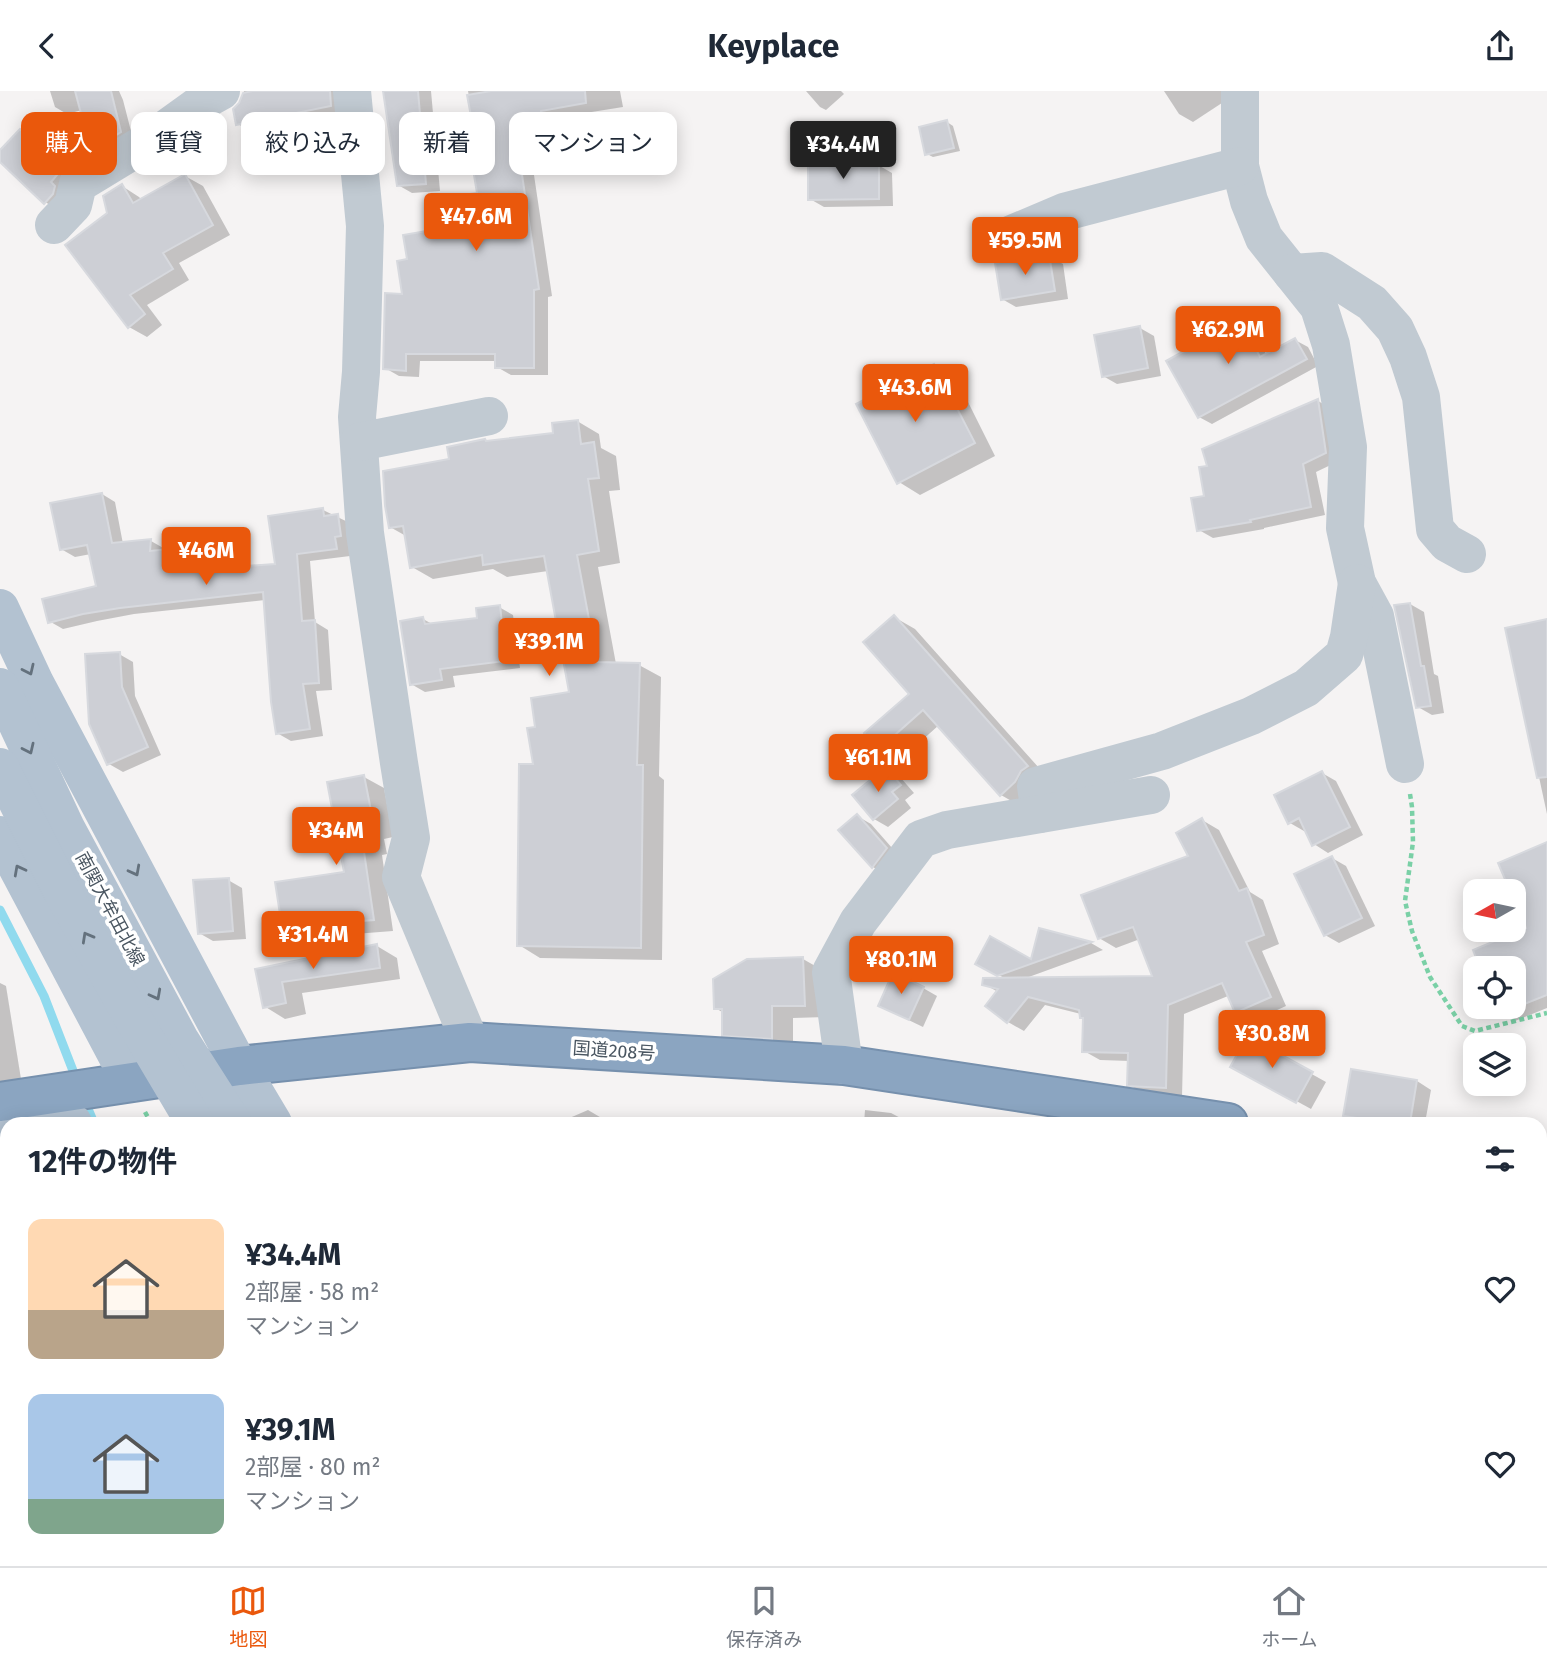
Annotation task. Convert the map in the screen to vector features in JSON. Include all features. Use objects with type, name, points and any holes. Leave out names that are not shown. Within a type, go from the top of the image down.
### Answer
[{"type":"highway","name":"国道208号","points":[[0,1103],[239,1066],[470,1042],[844,1065],[1188,1117]]},
{"type":"main road","points":[[0,608],[35,683],[239,1066],[270,1117]]},
{"type":"main road","name":"南関大牟田北線","points":[[0,687],[66,828],[180,1040],[229,1117]]},
{"type":"main road","name":"南関大牟田北線","points":[[0,767],[62,891],[191,1117]]},
{"type":"main road","points":[[0,835],[131,1082]]},
{"type":"street","points":[[54,225],[73,205],[78,184],[152,139],[221,91]]},
{"type":"street","points":[[352,91],[365,226],[359,442],[365,533],[411,838],[401,877],[470,1042]]},
{"type":"street","points":[[1240,91],[1240,166],[1249,201],[1264,238],[1319,307],[1331,345],[1348,447],[1345,528],[1357,583],[1375,616],[1405,764]]},
{"type":"street","points":[[1000,239],[1064,212],[1240,166]]},
{"type":"street","points":[[1292,273],[1322,271],[1372,303],[1395,328],[1421,397],[1436,529],[1447,543],[1467,554]]},
{"type":"street","points":[[359,442],[489,416]]},
{"type":"street","points":[[1040,814],[1036,786],[1162,751],[1251,716],[1306,688],[1344,655],[1357,583]]},
{"type":"street","points":[[844,1065],[831,972],[858,922],[921,839],[947,830],[1151,795]]},
{"type":"path","points":[[1405,764],[1412,807],[1413,842],[1405,901],[1412,931],[1430,977],[1462,1027],[1475,1031],[1547,1013]]},
{"type":"building","points":[[75,91],[111,91],[116,112],[81,112]]},
{"type":"building","points":[[330,91],[331,106],[301,112],[241,112],[241,124],[236,125],[233,109],[243,93]]},
{"type":"building","points":[[383,91],[418,91],[420,112],[399,112],[399,175],[425,175],[426,184],[397,186]]},
{"type":"building","points":[[491,91],[585,91],[586,103],[541,112],[509,112],[509,175],[522,175],[539,289],[534,290],[534,368],[495,368],[495,354],[406,354],[406,371],[383,369],[385,293],[402,294],[397,261],[407,259],[403,235],[473,223],[469,194],[477,193],[474,175],[495,175],[495,112],[470,112],[467,95]]},
{"type":"building","points":[[117,116],[121,132],[117,135]]},
{"type":"building","points":[[947,120],[954,148],[925,155],[919,127]]},
{"type":"building","points":[[21,130],[21,175],[57,175],[51,182],[55,186],[53,194],[44,204],[0,162],[0,150]]},
{"type":"building","points":[[808,163],[879,163],[879,199],[808,200]]},
{"type":"building","points":[[186,175],[213,225],[163,253],[173,269],[130,295],[145,314],[128,328],[65,245],[107,213],[103,196],[122,184],[133,203]]},
{"type":"building","points":[[1049,254],[1055,291],[1001,300],[995,263]]},
{"type":"building","points":[[1225,320],[1229,328],[1242,322],[1260,357],[1295,338],[1307,359],[1198,418],[1166,361],[1204,340],[1200,333]]},
{"type":"building","points":[[1140,326],[1148,368],[1102,377],[1094,335]]},
{"type":"building","points":[[934,364],[975,443],[897,484],[856,404]]},
{"type":"building","points":[[1318,399],[1326,453],[1303,464],[1311,507],[1250,520],[1251,522],[1197,531],[1191,498],[1204,496],[1199,467],[1207,466],[1202,449]]},
{"type":"building","points":[[578,420],[581,444],[594,442],[599,478],[588,479],[599,551],[577,555],[597,662],[640,663],[637,765],[643,765],[641,948],[517,946],[519,764],[533,764],[527,728],[535,727],[531,698],[569,692],[544,556],[483,565],[482,555],[410,568],[403,526],[389,528],[385,506],[383,471],[449,459],[447,447],[485,439],[553,433],[552,423]]},
{"type":"building","points":[[102,493],[112,543],[151,539],[150,551],[230,543],[232,567],[275,564],[268,516],[323,508],[324,516],[338,514],[341,536],[335,537],[337,549],[297,554],[302,621],[315,620],[319,683],[303,684],[310,729],[276,734],[263,592],[120,608],[48,623],[42,599],[96,586],[87,545],[60,550],[50,503]]},
{"type":"building","points":[[1410,603],[1431,706],[1416,708],[1394,605]]},
{"type":"building","points":[[500,605],[506,661],[440,669],[442,680],[410,685],[400,621],[423,617],[425,624],[477,618],[476,608]]},
{"type":"building","points":[[894,615],[1028,766],[1000,796],[923,710],[878,750],[864,733],[909,694],[863,642]]},
{"type":"building","points":[[1547,619],[1547,777],[1537,778],[1505,628]]},
{"type":"building","points":[[120,652],[122,687],[148,747],[107,765],[89,724],[85,654]]},
{"type":"building","points":[[886,767],[901,785],[892,792],[898,799],[873,820],[852,795]]},
{"type":"building","points":[[1322,771],[1350,827],[1312,846],[1299,818],[1288,824],[1274,795]]},
{"type":"building","points":[[364,775],[374,826],[365,828],[368,843],[363,845],[374,920],[282,927],[275,882],[344,872],[327,782]]},
{"type":"building","points":[[857,814],[887,848],[872,868],[838,830]]},
{"type":"building","points":[[1202,818],[1239,891],[1247,888],[1264,935],[1246,942],[1271,997],[1235,1013],[1222,983],[1168,1005],[1166,1088],[1127,1086],[1128,1053],[1082,1052],[1083,1018],[1080,1018],[1079,1010],[1028,997],[1007,1023],[985,1006],[998,989],[982,985],[983,978],[1152,976],[1133,927],[1098,939],[1081,895],[1188,856],[1176,833]]},
{"type":"building","points":[[1547,842],[1547,995],[1526,1003],[1526,956],[1475,956],[1473,950],[1492,942],[1526,942],[1526,879],[1505,879],[1498,863]]},
{"type":"building","points":[[1332,856],[1362,918],[1324,936],[1294,874]]},
{"type":"building","points":[[229,878],[233,931],[198,934],[193,880]]},
{"type":"building","points":[[1039,928],[1092,942],[997,976],[975,964],[990,936],[1031,959]]},
{"type":"building","points":[[377,944],[380,968],[282,982],[286,1003],[263,1008],[255,969]]},
{"type":"building","points":[[803,957],[805,1006],[772,1006],[772,1039],[722,1036],[722,1009],[714,1009],[713,979],[747,959]]},
{"type":"building","points":[[893,972],[924,987],[909,1020],[878,1006]]},
{"type":"building","points":[[1247,1036],[1313,1072],[1296,1103],[1230,1067]]},
{"type":"building","points":[[1351,1069],[1417,1080],[1411,1117],[1343,1116]]},
{"type":"waterway","points":[[0,910],[44,996],[77,1081]]},
{"type":"waterway","points":[[83,1097],[91,1117]]}]
